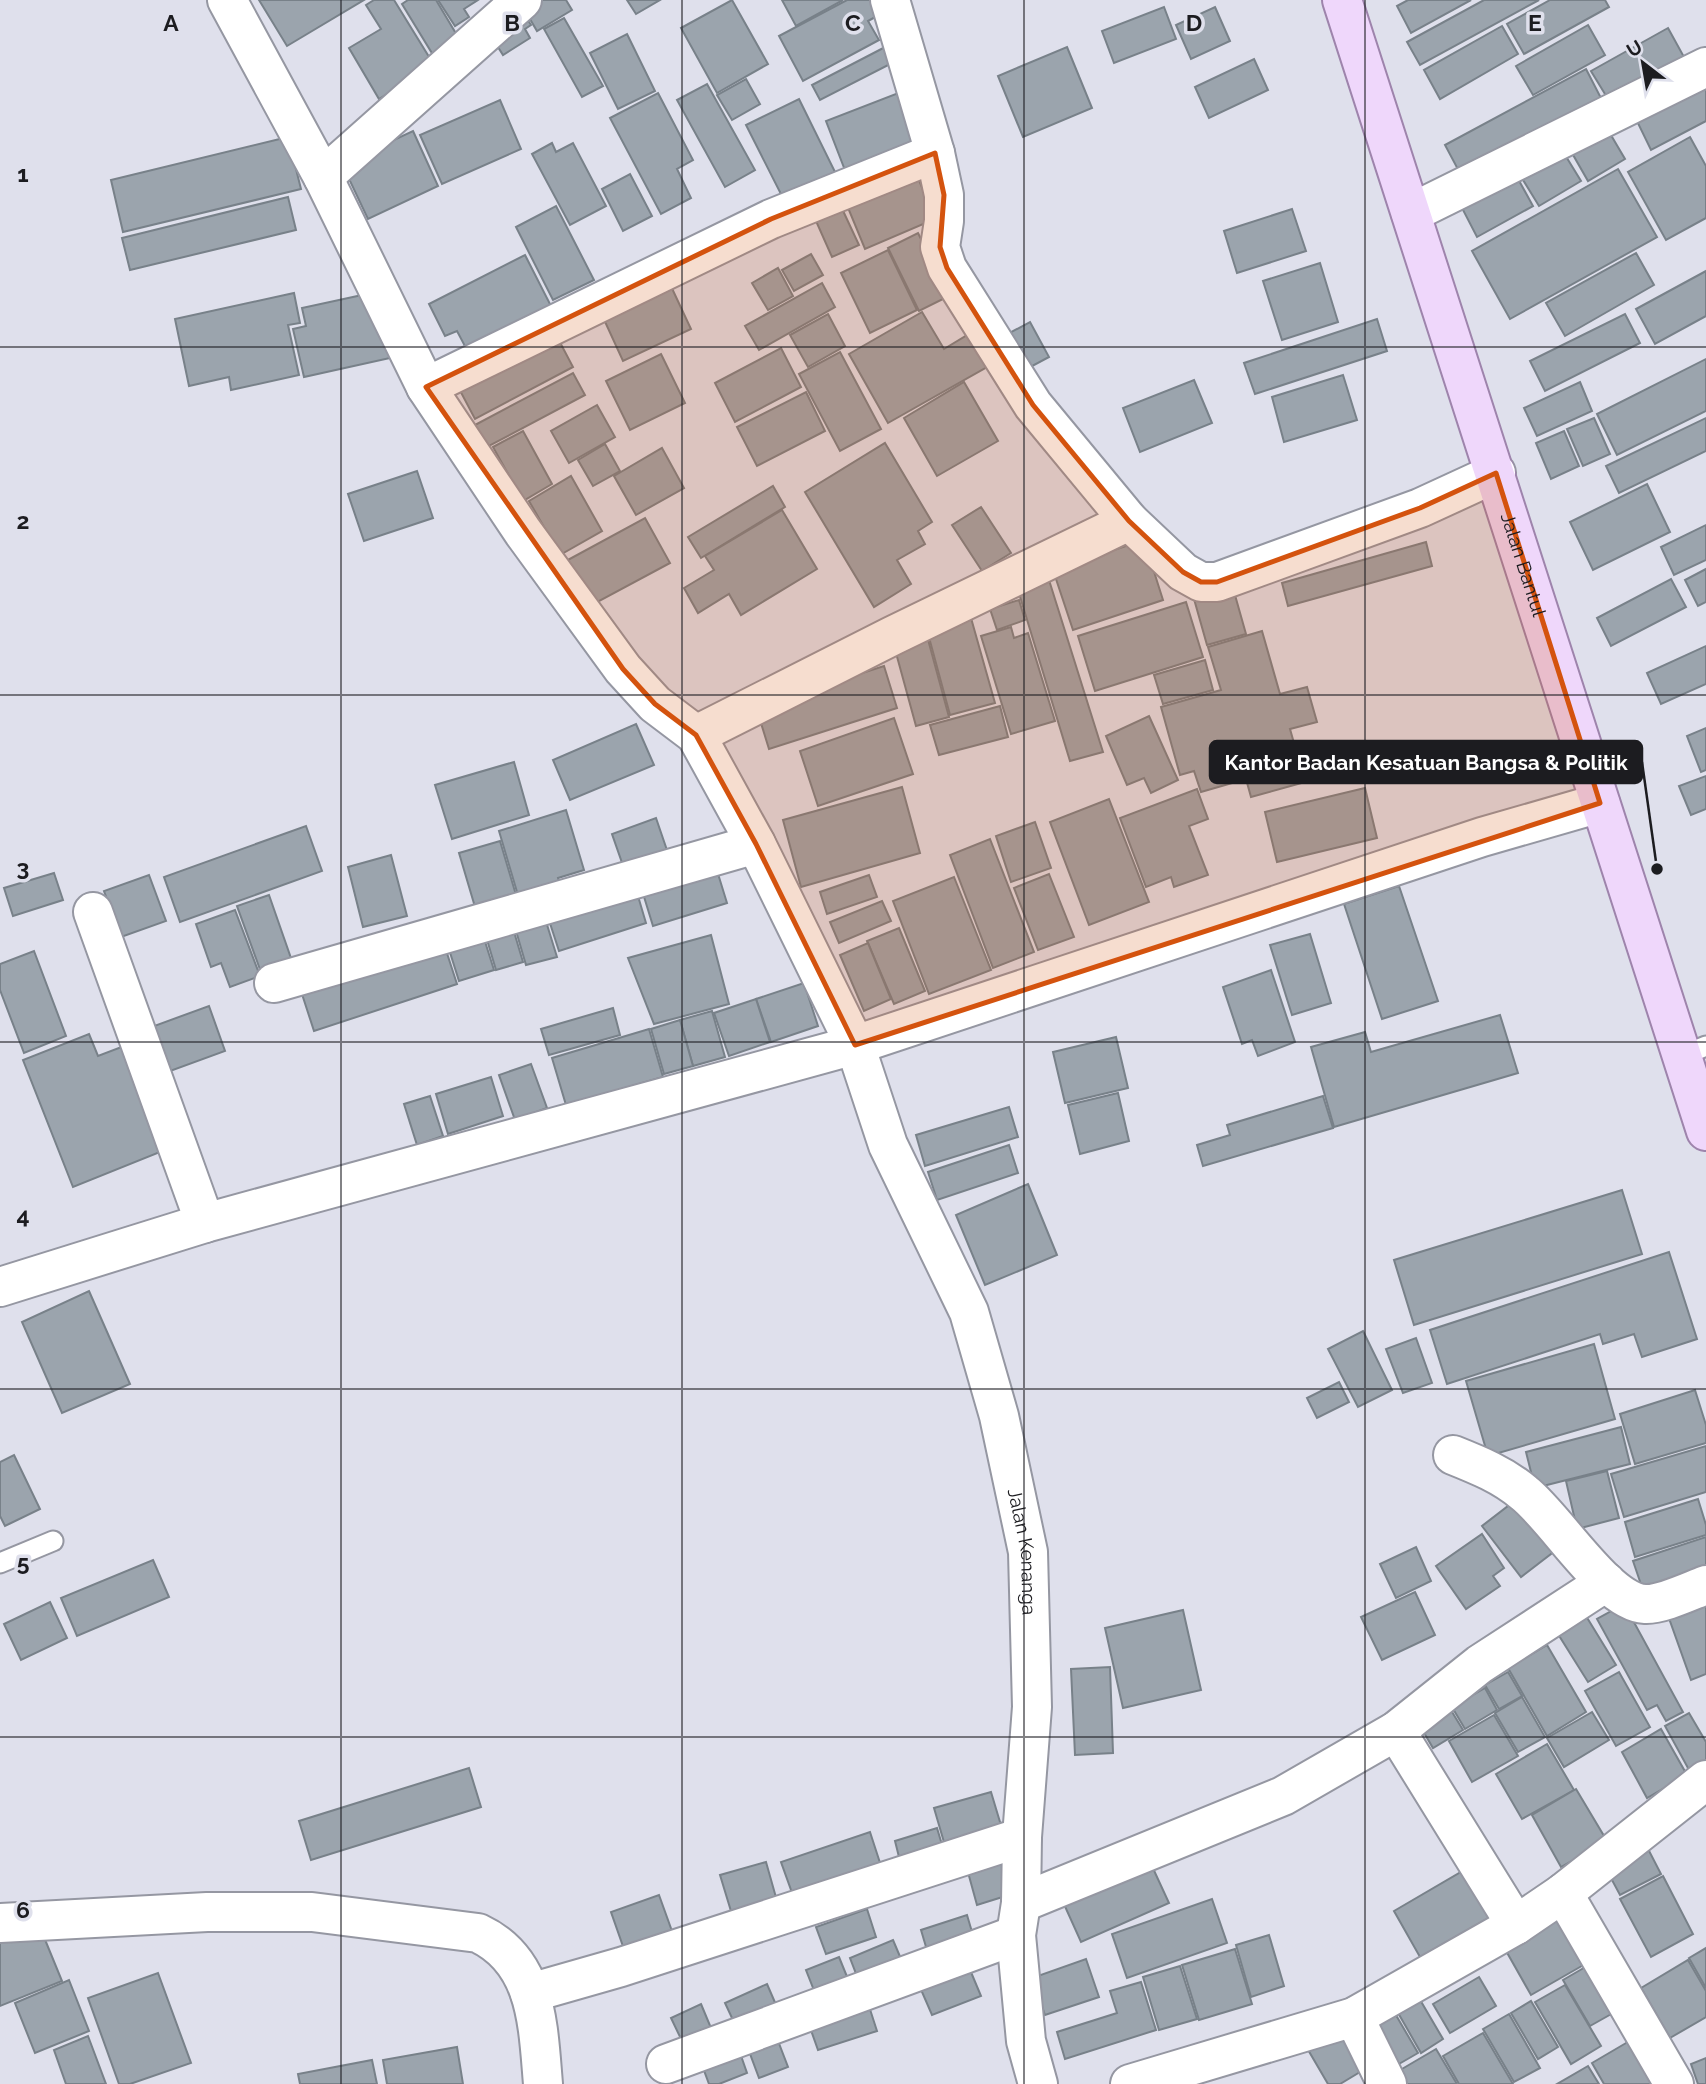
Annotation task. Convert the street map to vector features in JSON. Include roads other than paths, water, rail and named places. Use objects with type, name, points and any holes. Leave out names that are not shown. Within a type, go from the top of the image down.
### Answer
[{"type":"main road","name":"Jalan Bantul","points":[[1342,0],[1600,803],[1694,1051],[1706,1131]]},
{"type":"street","points":[[227,0],[323,177],[426,387],[523,532],[623,669],[655,704],[696,735],[892,636],[1129,522]]},
{"type":"street","points":[[323,177],[522,0]]},
{"type":"street","points":[[890,0],[935,153],[944,195],[940,247],[947,268],[1033,405],[1129,522],[1183,572],[1201,582],[1217,582],[1397,517],[1496,473]]},
{"type":"street","points":[[1410,212],[1706,67]]},
{"type":"street","points":[[426,387],[771,219],[935,153]]},
{"type":"street","name":"Jalan Kenanga","points":[[696,735],[756,844],[855,1045],[888,1145],[969,1312],[999,1416],[1028,1552],[1032,1707],[1019,1919],[1026,2041],[1038,2084]]},
{"type":"street","points":[[0,1287],[205,1223],[855,1045],[1482,837],[1600,803]]},
{"type":"street","points":[[274,984],[756,844]]},
{"type":"street","points":[[93,912],[205,1223]]},
{"type":"street","points":[[1453,1455],[1502,1477],[1525,1493],[1606,1582],[1627,1600],[1646,1605],[1706,1585]]},
{"type":"street","points":[[666,2064],[1019,1919],[1283,1796],[1396,1731],[1480,1664],[1606,1582]]},
{"type":"street","points":[[1396,1731],[1516,1925]]},
{"type":"street","points":[[1130,2084],[1354,2017],[1516,1925],[1563,1893],[1706,1780]]},
{"type":"street","points":[[530,1993],[621,1967],[1022,1837]]},
{"type":"street","points":[[1563,1893],[1674,2084]]},
{"type":"street","points":[[0,1923],[207,1912],[312,1912],[478,1933],[496,1941],[513,1959],[530,1993],[537,2014],[543,2084]]},
{"type":"street","points":[[1354,2017],[1387,2084]]},
{"type":"lane","points":[[0,1563],[53,1541]]},
{"type":"place","name":"Kantor Badan Kesatuan Bangsa & Politik","points":[[1657,869]]}]
